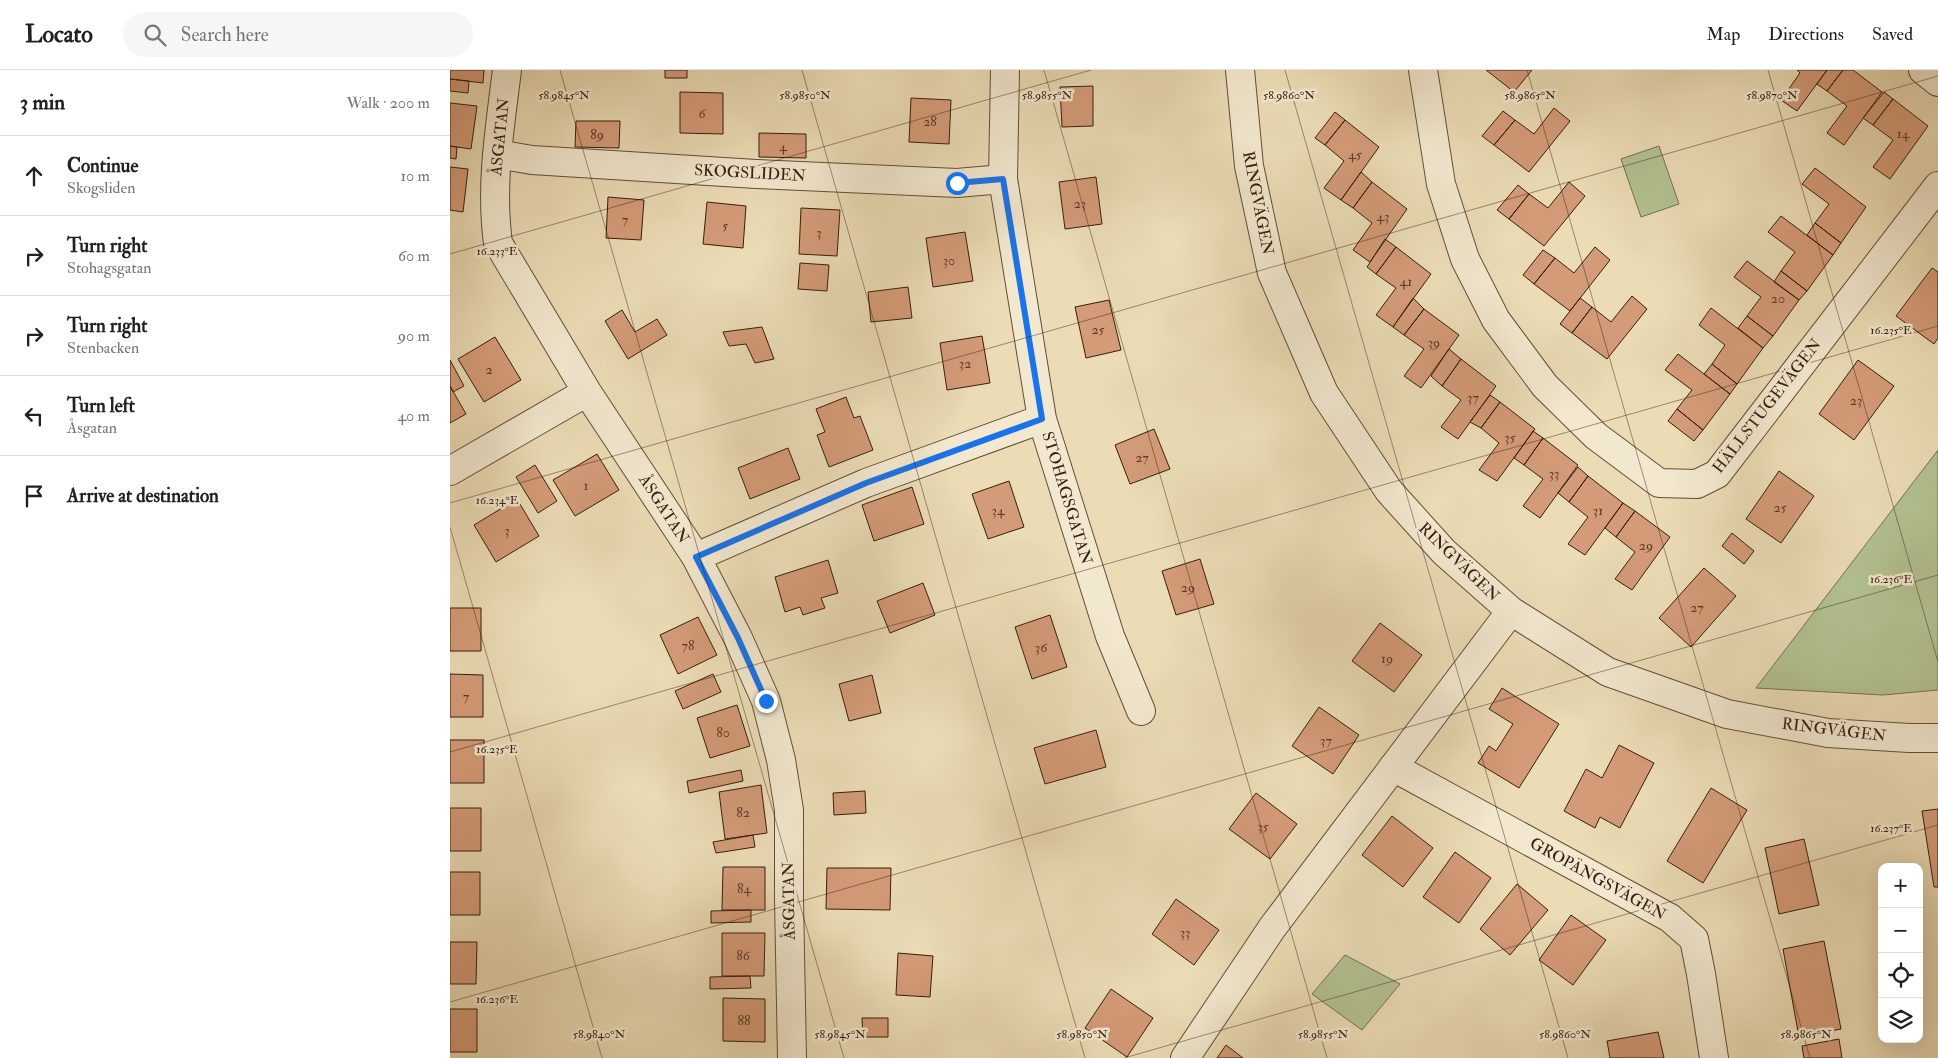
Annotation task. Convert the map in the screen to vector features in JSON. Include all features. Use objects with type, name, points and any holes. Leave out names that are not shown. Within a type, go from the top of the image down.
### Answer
[{"type":"street","name":"ÅSGATAN","points":[[507,70],[497,154],[494,216],[498,243],[586,392],[696,557],[738,638],[766,701],[781,760],[789,810],[792,1058]]},
{"type":"street","name":"STOHAGSGATAN","points":[[1005,70],[1003,179],[1042,419],[1110,636],[1141,711]]},
{"type":"street","name":"RINGVÄGEN","points":[[1240,70],[1249,166],[1272,273],[1324,393],[1389,491],[1444,552],[1511,611],[1608,672],[1727,714],[1828,733],[1938,738]]},
{"type":"street","name":"HÄLLSTUGEVÄGEN","points":[[1423,70],[1441,184],[1465,259],[1496,320],[1545,386],[1596,436],[1660,483],[1696,484],[1717,474],[1938,186]]},
{"type":"street","points":[[1923,70],[1938,82]]},
{"type":"street","name":"SKOGSLIDEN","points":[[497,154],[532,160],[756,174],[957,183],[1003,179]]},
{"type":"street","points":[[450,471],[586,392]]},
{"type":"street","points":[[696,557],[866,483],[1042,419]]},
{"type":"street","points":[[1185,1058],[1272,928],[1511,611]]},
{"type":"street","name":"GROPÄNGSVÄGEN","points":[[1393,767],[1670,918],[1694,939],[1714,1058]]},
{"type":"green space","points":[[1659,146],[1679,204],[1641,217],[1621,159]]},
{"type":"green space","points":[[1938,450],[1938,690],[1883,695],[1756,688]]},
{"type":"green space","points":[[1345,955],[1400,984],[1362,1030],[1312,994]]},
{"type":"building","points":[[450,70],[484,70],[483,83],[450,79]]},
{"type":"building","points":[[665,70],[687,70],[687,78],[665,78]]},
{"type":"building","points":[[1486,70],[1532,70],[1514,92]]},
{"type":"building","points":[[1797,70],[1827,70],[1797,111],[1781,100],[1800,73]]},
{"type":"building","points":[[1827,70],[1843,70],[1827,91],[1817,84]]},
{"type":"building","points":[[1843,70],[1853,70],[1882,92],[1844,145],[1827,133],[1847,106],[1827,91]]},
{"type":"building","points":[[450,79],[469,81],[468,93],[450,91]]},
{"type":"building","points":[[1093,86],[1093,126],[1062,127],[1060,87]]},
{"type":"building","points":[[680,92],[723,93],[723,134],[680,133]]},
{"type":"building","points":[[1884,92],[1893,99],[1873,125],[1863,118]]},
{"type":"building","points":[[911,98],[951,100],[949,144],[909,142]]},
{"type":"building","points":[[1893,99],[1928,126],[1890,179],[1873,167],[1893,140],[1873,125]]},
{"type":"building","points":[[450,103],[477,106],[471,149],[450,146]]},
{"type":"building","points":[[1554,108],[1570,121],[1529,172],[1494,145],[1515,120],[1534,134]]},
{"type":"building","points":[[1503,111],[1515,120],[1494,145],[1482,136]]},
{"type":"building","points":[[1335,112],[1345,120],[1325,145],[1315,138]]},
{"type":"building","points":[[1345,120],[1379,147],[1341,200],[1324,188],[1344,161],[1325,145]]},
{"type":"building","points":[[576,121],[620,121],[619,148],[575,147]]},
{"type":"building","points":[[759,133],[806,134],[806,158],[759,157]]},
{"type":"building","points":[[450,146],[457,147],[456,159],[450,158]]},
{"type":"building","points":[[450,167],[468,169],[463,212],[450,210]]},
{"type":"building","points":[[1815,168],[1866,207],[1841,243],[1815,223],[1829,204],[1802,184]]},
{"type":"building","points":[[1361,172],[1372,182],[1353,208],[1341,200]]},
{"type":"building","points":[[1096,177],[1102,224],[1065,229],[1059,182]]},
{"type":"building","points":[[1372,182],[1407,209],[1370,262],[1353,250],[1372,223],[1353,208]]},
{"type":"building","points":[[1569,182],[1585,196],[1544,246],[1509,219],[1529,194],[1548,208]]},
{"type":"building","points":[[1518,185],[1529,194],[1509,219],[1497,210]]},
{"type":"building","points":[[608,197],[644,200],[641,240],[606,238]]},
{"type":"building","points":[[707,202],[746,206],[743,248],[703,244]]},
{"type":"building","points":[[801,208],[840,210],[837,256],[799,254]]},
{"type":"building","points":[[1781,216],[1833,255],[1807,291],[1781,271],[1795,252],[1768,232]]},
{"type":"building","points":[[1815,223],[1841,243],[1833,255],[1807,235]]},
{"type":"building","points":[[965,232],[973,281],[933,287],[926,238]]},
{"type":"building","points":[[1385,239],[1396,247],[1376,274],[1367,267]]},
{"type":"building","points":[[1396,247],[1431,274],[1393,327],[1376,315],[1396,288],[1376,274]]},
{"type":"building","points":[[1595,247],[1610,260],[1570,311],[1534,284],[1555,258],[1574,273]]},
{"type":"building","points":[[1543,250],[1555,258],[1534,284],[1523,275]]},
{"type":"building","points":[[1747,261],[1799,300],[1773,336],[1747,316],[1761,297],[1734,277]]},
{"type":"building","points":[[800,263],[829,265],[827,291],[798,289]]},
{"type":"building","points":[[1932,268],[1938,272],[1938,338],[1934,344],[1896,316]]},
{"type":"building","points":[[1781,271],[1807,291],[1799,300],[1774,282]]},
{"type":"building","points":[[908,287],[912,318],[871,322],[868,292]]},
{"type":"building","points":[[1632,296],[1647,309],[1607,359],[1572,333],[1592,307],[1611,322]]},
{"type":"building","points":[[1413,298],[1424,309],[1404,335],[1393,327]]},
{"type":"building","points":[[1580,298],[1592,307],[1572,333],[1560,324]]},
{"type":"building","points":[[1109,300],[1121,350],[1086,358],[1075,307]]},
{"type":"building","points":[[1711,308],[1763,348],[1737,384],[1712,364],[1725,345],[1699,325]]},
{"type":"building","points":[[1424,309],[1459,335],[1421,388],[1404,376],[1424,349],[1404,335]]},
{"type":"building","points":[[622,310],[635,332],[657,319],[667,335],[628,359],[605,321]]},
{"type":"building","points":[[1747,316],[1773,336],[1763,348],[1738,328]]},
{"type":"building","points":[[762,327],[774,359],[755,363],[746,344],[729,346],[723,332]]},
{"type":"building","points":[[982,336],[990,383],[947,390],[940,343]]},
{"type":"building","points":[[495,337],[521,380],[484,402],[458,359]]},
{"type":"building","points":[[1449,349],[1461,359],[1442,386],[1431,376]]},
{"type":"building","points":[[1678,354],[1730,394],[1703,430],[1677,409],[1692,390],[1665,370]]},
{"type":"building","points":[[1461,359],[1496,386],[1458,439],[1441,427],[1461,400],[1442,386]]},
{"type":"building","points":[[450,360],[464,386],[453,392],[450,386]]},
{"type":"building","points":[[1858,360],[1894,386],[1854,440],[1819,414]]},
{"type":"building","points":[[1712,364],[1737,384],[1730,394],[1704,374]]},
{"type":"building","points":[[450,386],[466,414],[450,423]]},
{"type":"building","points":[[1490,395],[1500,402],[1481,428],[1470,422]]},
{"type":"building","points":[[846,397],[854,418],[860,416],[873,450],[829,467],[817,435],[825,432],[816,409]]},
{"type":"building","points":[[1500,402],[1535,429],[1497,481],[1479,470],[1499,443],[1481,428]]},
{"type":"building","points":[[1677,409],[1703,430],[1694,441],[1668,421]]},
{"type":"building","points":[[1154,429],[1170,469],[1130,484],[1115,445]]},
{"type":"building","points":[[1533,431],[1543,438],[1524,465],[1514,458]]},
{"type":"building","points":[[1543,438],[1578,465],[1540,518],[1523,506],[1543,479],[1524,465]]},
{"type":"building","points":[[788,448],[800,479],[750,499],[738,468]]},
{"type":"building","points":[[597,454],[619,490],[575,516],[553,480]]},
{"type":"building","points":[[535,465],[557,501],[538,513],[516,477]]},
{"type":"building","points":[[1578,467],[1588,476],[1569,502],[1558,493]]},
{"type":"building","points":[[1779,471],[1814,496],[1781,543],[1746,519]]},
{"type":"building","points":[[1588,476],[1623,503],[1585,555],[1568,544],[1588,517],[1569,502]]},
{"type":"building","points":[[1009,481],[1024,527],[988,539],[972,494]]},
{"type":"building","points":[[912,487],[924,524],[874,541],[862,505]]},
{"type":"building","points":[[517,499],[539,536],[496,562],[474,525]]},
{"type":"building","points":[[1623,503],[1635,511],[1616,537],[1605,528]]},
{"type":"building","points":[[1635,511],[1670,537],[1632,590],[1615,579],[1635,552],[1616,537]]},
{"type":"building","points":[[1732,533],[1754,551],[1744,564],[1722,546]]},
{"type":"building","points":[[1200,559],[1214,604],[1176,615],[1162,571]]},
{"type":"building","points":[[828,560],[838,593],[821,598],[825,608],[803,615],[800,607],[785,612],[775,577]]},
{"type":"building","points":[[1704,568],[1736,596],[1691,647],[1659,618]]},
{"type":"building","points":[[923,583],[935,615],[890,633],[877,601]]},
{"type":"building","points":[[450,608],[481,608],[481,651],[450,651]]},
{"type":"building","points":[[1050,615],[1067,667],[1032,679],[1015,627]]},
{"type":"building","points":[[698,617],[717,655],[678,674],[660,635]]},
{"type":"building","points":[[1380,623],[1422,655],[1394,692],[1352,661]]},
{"type":"building","points":[[450,674],[483,675],[483,717],[450,717]]},
{"type":"building","points":[[713,674],[721,692],[683,709],[675,691]]},
{"type":"building","points":[[872,675],[881,713],[849,721],[839,684]]},
{"type":"building","points":[[1502,688],[1559,724],[1519,788],[1478,763],[1489,746],[1496,751],[1513,724],[1489,709]]},
{"type":"building","points":[[737,705],[750,746],[710,758],[697,718]]},
{"type":"building","points":[[1319,707],[1359,735],[1333,774],[1292,746]]},
{"type":"building","points":[[1096,730],[1106,767],[1045,784],[1034,748]]},
{"type":"building","points":[[450,740],[484,740],[484,783],[450,783]]},
{"type":"building","points":[[1619,745],[1654,763],[1620,828],[1600,817],[1595,828],[1564,811],[1586,769],[1602,778]]},
{"type":"building","points":[[741,770],[743,781],[689,793],[687,781]]},
{"type":"building","points":[[761,785],[767,833],[725,839],[719,792]]},
{"type":"building","points":[[1711,788],[1747,810],[1703,883],[1667,861]]},
{"type":"building","points":[[865,791],[866,813],[834,815],[833,793]]},
{"type":"building","points":[[1256,793],[1297,824],[1270,859],[1229,829]]},
{"type":"building","points":[[450,808],[481,808],[481,851],[450,851]]},
{"type":"building","points":[[1938,809],[1938,887],[1934,887],[1922,811]]},
{"type":"building","points":[[1392,816],[1433,848],[1403,887],[1362,855]]},
{"type":"building","points":[[753,835],[755,847],[716,853],[713,842]]},
{"type":"building","points":[[1804,839],[1819,905],[1779,914],[1765,848]]},
{"type":"building","points":[[1455,852],[1491,878],[1459,923],[1423,897]]},
{"type":"building","points":[[723,867],[765,867],[765,910],[722,910]]},
{"type":"building","points":[[827,868],[891,868],[890,910],[826,909]]},
{"type":"building","points":[[450,872],[480,872],[480,915],[450,915]]},
{"type":"building","points":[[1517,884],[1548,910],[1510,955],[1480,929]]},
{"type":"building","points":[[1176,899],[1219,930],[1194,965],[1152,934]]},
{"type":"building","points":[[751,910],[751,922],[711,923],[711,911]]},
{"type":"building","points":[[1571,915],[1606,940],[1573,985],[1539,960]]},
{"type":"building","points":[[722,933],[765,933],[764,976],[722,976]]},
{"type":"building","points":[[1824,941],[1841,1029],[1799,1037],[1783,949]]},
{"type":"building","points":[[450,942],[477,942],[476,984],[450,984]]},
{"type":"building","points":[[898,953],[933,956],[930,997],[896,995]]},
{"type":"building","points":[[750,976],[751,988],[710,989],[710,977]]},
{"type":"building","points":[[1111,989],[1153,1018],[1127,1057],[1085,1028]]},
{"type":"building","points":[[723,998],[765,999],[765,1042],[723,1041]]},
{"type":"building","points":[[450,1009],[477,1009],[477,1052],[450,1052]]},
{"type":"building","points":[[862,1018],[888,1018],[888,1037],[863,1037]]},
{"type":"building","points":[[1658,1032],[1664,1058],[1610,1058],[1607,1041]]},
{"type":"building","points":[[1839,1039],[1842,1058],[1804,1058],[1802,1046]]},
{"type":"building","points":[[1226,1045],[1243,1058],[1217,1058]]},
{"type":"route","points":[[766,701],[738,638],[696,557],[866,483],[1042,419],[1003,179],[957,183]]}]
